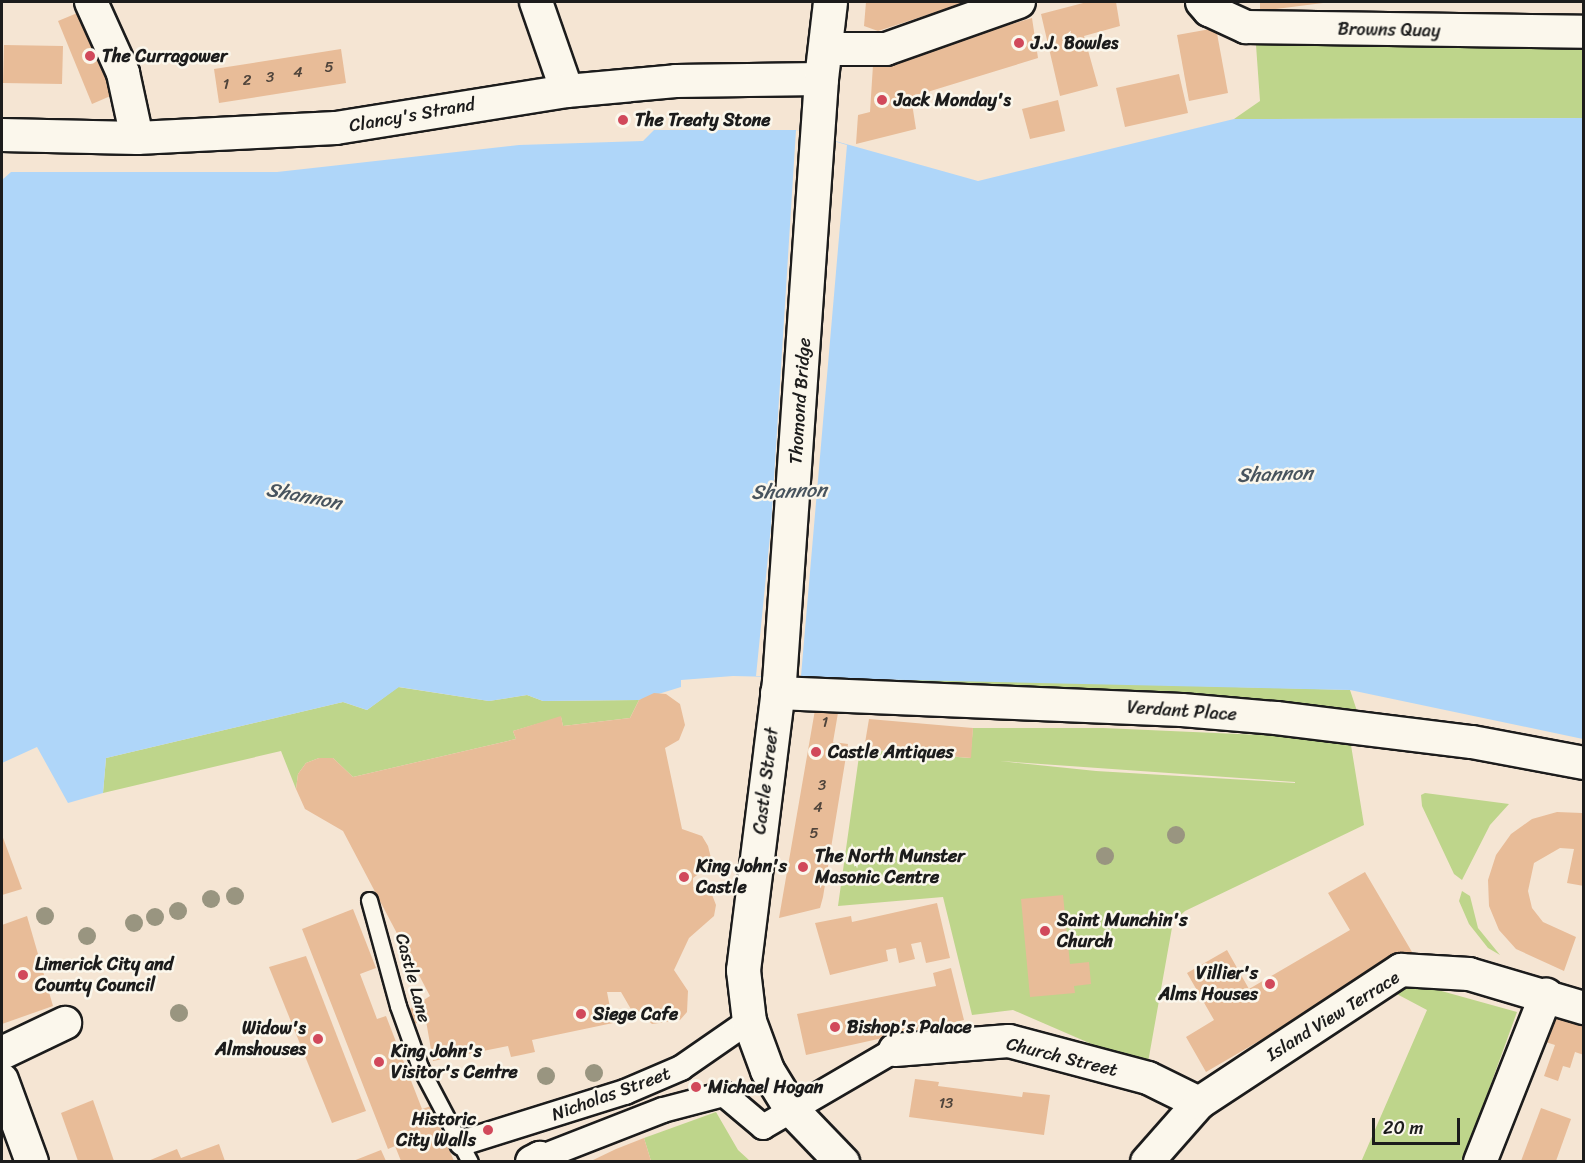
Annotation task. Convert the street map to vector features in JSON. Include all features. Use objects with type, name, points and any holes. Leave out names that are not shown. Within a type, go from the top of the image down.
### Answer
[{"type":"main road","name":"Thomond Bridge","points":[[778,687],[822,79],[830,2]]},
{"type":"main road","name":"Castle Street","points":[[778,687],[743,970],[749,1021],[767,1070],[791,1109],[842,1161]]},
{"type":"street","points":[[91,2],[123,73],[137,138]]},
{"type":"street","points":[[536,2],[567,91]]},
{"type":"street","name":"Clancy's Strand","points":[[2,135],[137,138],[336,128],[567,91],[676,81],[822,79],[886,49],[1019,2]]},
{"type":"street","name":"Browns Quay","points":[[1202,2],[1209,10],[1246,27],[1584,32]]},
{"type":"street","name":"Verdant Place","points":[[778,687],[1182,710],[1392,732],[1584,763]]},
{"type":"street","name":"Island View Terrace","points":[[1147,1161],[1199,1103],[1401,970],[1469,974],[1584,1008]]},
{"type":"street","points":[[1480,1161],[1546,995]]},
{"type":"street","name":"Nicholas Street","points":[[466,1152],[625,1092],[681,1068],[749,1021]]},
{"type":"street","points":[[2,1053],[65,1023]]},
{"type":"street","name":"Church Street","points":[[791,1109],[895,1050],[1009,1041],[1148,1078],[1199,1103]]},
{"type":"street","points":[[2,1080],[32,1161]]},
{"type":"street","name":"Nicholas Street","points":[[538,1160],[663,1110],[724,1094],[763,1127],[791,1109]]},
{"type":"lane","name":"Castle Lane","points":[[369,900],[398,1006],[420,1067],[466,1152]]},
{"type":"green space","points":[[1583,43],[1583,118],[1234,119],[1260,101],[1256,45]]},
{"type":"green space","points":[[870,677],[1350,690],[1359,717]]},
{"type":"green space","points":[[398,687],[489,701],[527,695],[543,701],[639,700],[630,718],[563,726],[561,717],[513,731],[516,739],[353,777],[333,758],[319,758],[306,763],[298,774],[296,789],[281,751],[103,793],[106,758],[343,702],[367,710]]},
{"type":"green space","points":[[973,728],[1103,728],[1350,739],[1364,825],[1185,911],[1173,922],[1147,1068],[1013,1010],[972,1015],[943,897],[838,906],[860,749],[970,758]],"holes":[[[1000,761],[1295,782],[1096,771]]]},
{"type":"green space","points":[[1425,793],[1509,804],[1490,825],[1462,880],[1454,874],[1422,806],[1421,795]]},
{"type":"green space","points":[[1462,891],[1470,896],[1478,928],[1500,955],[1488,948],[1469,924],[1459,901]]},
{"type":"green space","points":[[1409,982],[1517,1012],[1463,1161],[1361,1162],[1427,1010],[1393,992]]},
{"type":"green space","points":[[716,1112],[738,1150],[750,1161],[651,1161],[644,1138]]},
{"type":"water","name":"Shannon","points":[[1583,118],[1583,739],[1350,690],[733,676],[681,680],[681,687],[639,700],[543,701],[527,695],[489,701],[399,687],[367,710],[343,702],[106,758],[103,793],[68,803],[37,747],[2,763],[2,180],[11,172],[277,172],[519,145],[643,141],[654,130],[796,130],[978,181],[1234,119]]},
{"type":"pier","points":[[796,130],[847,145],[801,676],[756,676],[771,526]]},
{"type":"building","points":[[866,2],[967,2],[878,31],[864,26]]},
{"type":"building","points":[[1087,2],[1116,2],[1120,26],[1084,36],[1098,86],[1060,96],[1041,14]]},
{"type":"building","points":[[1260,2],[1323,2],[1323,3],[1260,11]]},
{"type":"building","name":"The Curragower","points":[[87,9],[122,91],[92,104],[58,21]]},
{"type":"building","points":[[1032,18],[1038,58],[911,97],[916,129],[856,144],[858,115],[870,112],[873,65]]},
{"type":"building","points":[[1216,28],[1228,93],[1189,101],[1177,35]]},
{"type":"building","points":[[4,45],[63,46],[62,84],[3,83]]},
{"type":"building","points":[[341,49],[346,83],[219,103],[214,69]]},
{"type":"building","points":[[1179,74],[1188,113],[1125,127],[1116,88]]},
{"type":"building","points":[[1058,100],[1065,131],[1030,139],[1022,109]]},
{"type":"building","points":[[654,693],[666,694],[680,704],[685,725],[679,740],[665,748],[682,829],[702,836],[711,858],[707,868],[693,878],[693,887],[702,886],[711,892],[716,905],[714,916],[689,938],[674,970],[688,991],[687,1012],[680,1020],[652,1024],[636,1009],[632,1011],[621,992],[607,992],[613,1023],[532,1040],[535,1052],[521,1055],[511,1057],[508,1046],[433,1061],[425,1015],[411,1028],[405,1012],[430,996],[343,831],[305,809],[296,789],[298,774],[306,763],[319,758],[333,758],[353,777],[516,739],[513,731],[561,716],[563,726],[630,718],[639,700]]},
{"type":"building","points":[[816,704],[839,707],[833,742],[848,744],[823,897],[820,908],[779,918]]},
{"type":"building","points":[[869,719],[973,728],[971,758],[864,749]]},
{"type":"building","points":[[1557,812],[1582,813],[1584,886],[1567,883],[1574,849],[1560,848],[1534,863],[1528,891],[1532,908],[1543,922],[1576,937],[1564,971],[1516,949],[1499,930],[1489,906],[1488,880],[1496,855],[1511,834],[1532,819]]},
{"type":"building","points":[[2,835],[22,889],[2,895]]},
{"type":"building","points":[[1365,872],[1412,952],[1206,1072],[1186,1037],[1214,1020],[1187,973],[1227,950],[1249,989],[1350,930],[1328,893]]},
{"type":"building","name":"Saint Munchin's Church","points":[[1063,895],[1070,964],[1089,962],[1091,984],[1074,986],[1075,993],[1030,997],[1021,899]]},
{"type":"building","points":[[937,903],[950,958],[926,963],[921,942],[911,944],[915,959],[899,963],[896,948],[886,950],[888,961],[830,975],[815,923],[851,916],[852,922]]},
{"type":"building","name":"King John's Visitor's Centre","points":[[353,909],[376,968],[360,974],[377,1019],[386,1016],[422,1109],[431,1106],[454,1161],[401,1161],[395,1146],[388,1149],[302,929]]},
{"type":"building","name":"Limerick City and County Council","points":[[27,916],[53,1006],[2,1024],[2,925]]},
{"type":"building","name":"Widow's Almshouses","points":[[306,956],[366,1111],[332,1123],[269,967]]},
{"type":"building","points":[[951,968],[964,1020],[806,1055],[797,1014],[936,986],[933,973]]},
{"type":"building","points":[[1546,1009],[1584,1022],[1584,1055],[1575,1052],[1570,1068],[1563,1066],[1558,1081],[1544,1076],[1555,1045],[1536,1039]]},
{"type":"building","points":[[915,1079],[939,1082],[938,1086],[1022,1097],[1023,1092],[1050,1095],[1044,1135],[909,1117]]},
{"type":"building","points":[[93,1100],[114,1161],[78,1161],[61,1113]]},
{"type":"building","points":[[1541,1108],[1571,1119],[1556,1161],[1521,1161]]},
{"type":"building","points":[[644,1138],[651,1161],[591,1161],[616,1149]]},
{"type":"building","points":[[219,1144],[225,1161],[148,1161],[177,1149],[181,1158]]},
{"type":"building","points":[[381,1150],[386,1161],[353,1161]]},
{"type":"place","name":"J.J. Bowles","points":[[1019,43]]},
{"type":"place","name":"The Curragower","points":[[90,56]]},
{"type":"place","name":"Jack Monday's","points":[[882,100]]},
{"type":"place","name":"The Treaty Stone","points":[[623,120]]},
{"type":"place","name":"Castle Antiques","points":[[816,752]]},
{"type":"place","name":"The North Munster Masonic Centre","points":[[803,867]]},
{"type":"place","name":"King John's Castle","points":[[684,877]]},
{"type":"place","name":"Saint Munchin's Church","points":[[1045,931]]},
{"type":"place","name":"Limerick City and County Council","points":[[23,975]]},
{"type":"place","name":"Villier's Alms Houses","points":[[1270,984]]},
{"type":"place","name":"Siege Cafe","points":[[581,1014]]},
{"type":"place","name":"Bishop's Palace","points":[[835,1027]]},
{"type":"place","name":"Widow's Almshouses","points":[[318,1039]]},
{"type":"place","name":"King John's Visitor's Centre","points":[[379,1062]]},
{"type":"place","name":"Michael Hogan","points":[[696,1087]]},
{"type":"place","name":"Historic City Walls","points":[[488,1130]]}]
